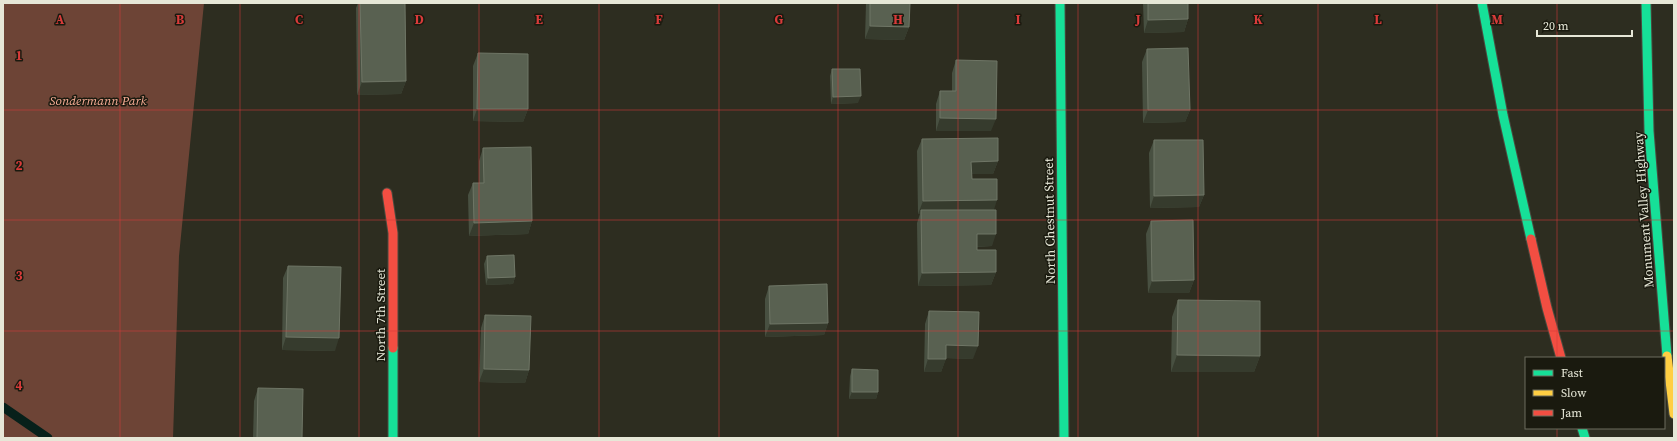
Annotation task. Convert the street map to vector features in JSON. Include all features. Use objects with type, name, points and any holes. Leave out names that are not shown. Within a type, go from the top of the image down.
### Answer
[{"type":"main road","name":"North Chestnut Street","points":[[1060,3],[1064,438]]},
{"type":"main road","points":[[1482,3],[1503,115],[1547,308],[1561,357]]},
{"type":"main road","name":"Monument Valley Highway","points":[[1646,3],[1649,131],[1669,375],[1674,414]]},
{"type":"main road","name":"North 7th Street","points":[[387,193],[393,233],[393,438]]},
{"type":"green space","name":"Sondermann Park","points":[[3,3],[204,3],[179,256],[173,438],[3,438]]},
{"type":"building","points":[[360,3],[405,3],[406,81],[362,82]]},
{"type":"building","points":[[870,3],[910,3],[909,27],[870,26]]},
{"type":"building","points":[[1148,3],[1188,3],[1188,19],[1148,20]]},
{"type":"building","points":[[1188,48],[1190,110],[1148,110],[1147,49]]},
{"type":"building","points":[[478,53],[528,54],[528,109],[477,109]]},
{"type":"building","points":[[956,60],[997,61],[996,119],[940,118],[940,91],[956,91]]},
{"type":"building","points":[[832,69],[860,69],[861,96],[833,97]]},
{"type":"building","points":[[998,138],[998,161],[971,162],[972,179],[997,179],[997,200],[923,201],[922,139]]},
{"type":"building","points":[[1154,140],[1203,140],[1204,195],[1154,196]]},
{"type":"building","points":[[531,147],[532,221],[474,223],[473,183],[484,183],[483,148]]},
{"type":"building","points":[[921,210],[996,210],[996,234],[977,234],[977,250],[996,250],[996,272],[922,273]]},
{"type":"building","points":[[1193,220],[1194,280],[1152,281],[1151,221]]},
{"type":"building","points":[[514,255],[515,277],[488,278],[487,256]]},
{"type":"building","points":[[288,266],[341,267],[339,338],[286,337]]},
{"type":"building","points":[[827,284],[828,323],[770,324],[769,286]]},
{"type":"building","points":[[1178,300],[1260,301],[1260,356],[1177,355]]},
{"type":"building","points":[[929,311],[979,312],[978,346],[946,345],[946,359],[928,359]]},
{"type":"building","points":[[485,315],[531,316],[529,370],[484,369]]},
{"type":"building","points":[[852,369],[878,370],[878,392],[852,392]]},
{"type":"building","points":[[258,388],[303,389],[302,438],[257,438]]},
{"type":"waterway","points":[[3,407],[48,438]]},
{"type":"traffic: fast","points":[[1060,3],[1064,438]]},
{"type":"traffic: fast","points":[[1482,3],[1503,115],[1531,239]]},
{"type":"traffic: fast","points":[[1646,3],[1649,131],[1667,356]]},
{"type":"traffic: fast","points":[[393,348],[393,438]]},
{"type":"traffic: fast","points":[[1582,429],[1585,438]]},
{"type":"traffic: slow","points":[[1667,356],[1674,414]]},
{"type":"traffic: jam","points":[[387,193],[393,233],[393,348]]},
{"type":"traffic: jam","points":[[1531,239],[1547,308],[1561,357]]}]
